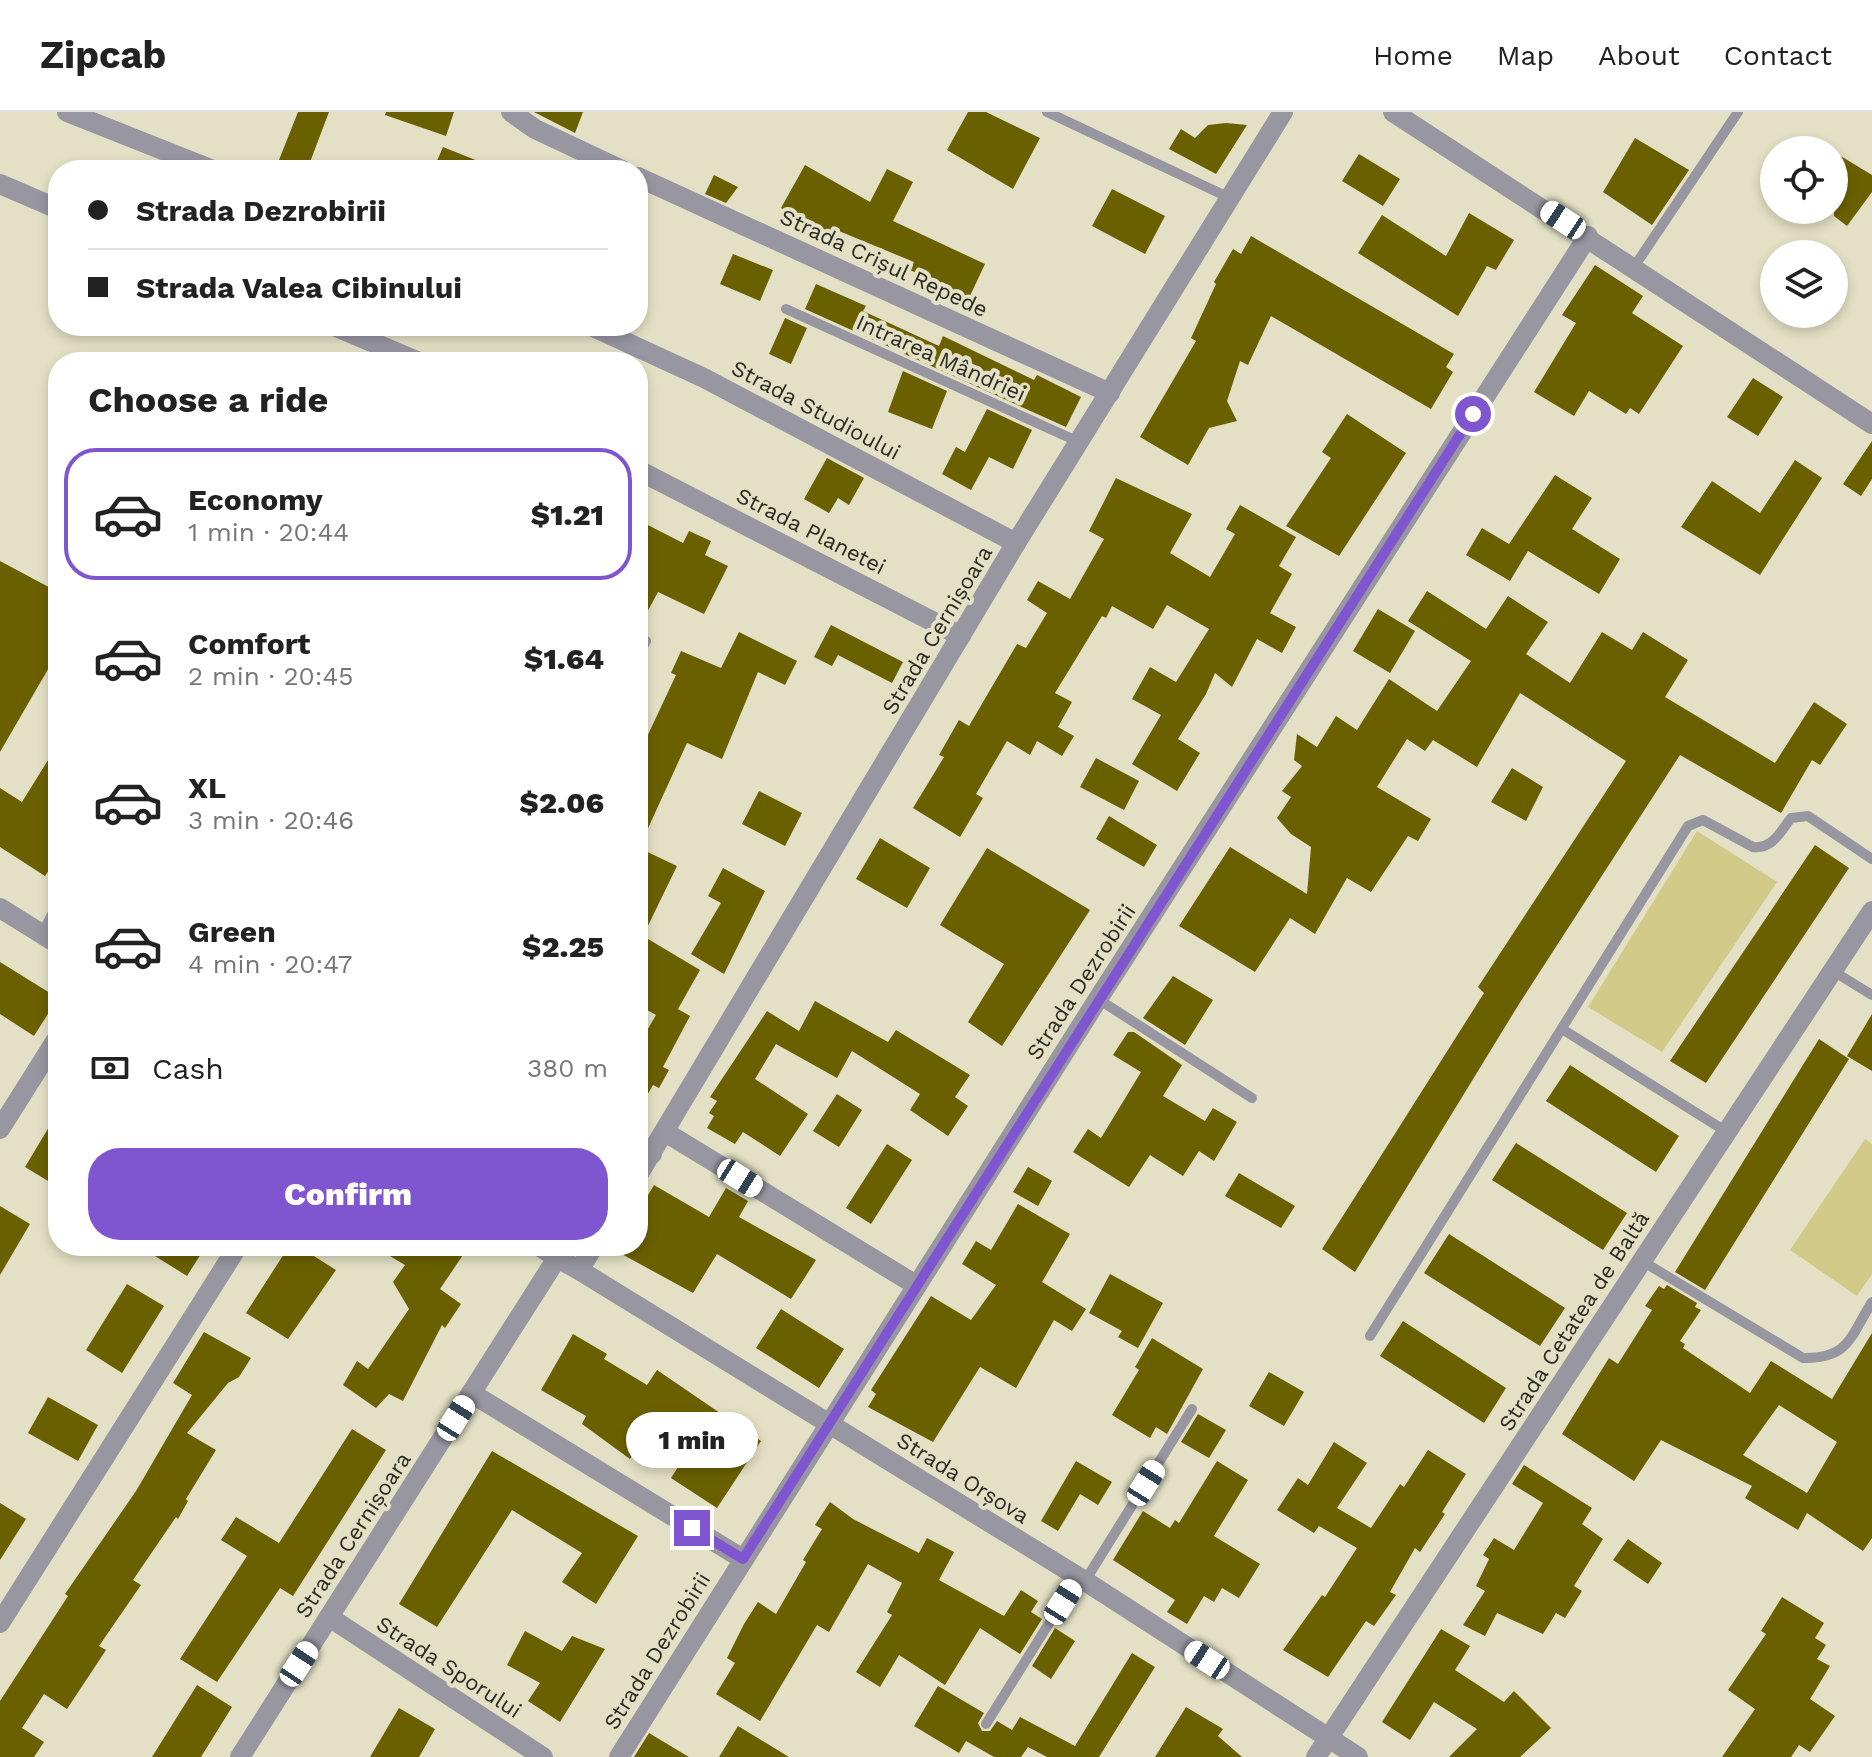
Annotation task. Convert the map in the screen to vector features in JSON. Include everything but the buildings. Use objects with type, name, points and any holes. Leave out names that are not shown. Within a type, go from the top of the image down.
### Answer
[{"type":"street","points":[[67,112],[188,160]]},
{"type":"street","points":[[511,112],[535,129],[601,160]]},
{"type":"street","name":"Strada Cernișoara","points":[[648,1146],[665,1132],[1016,543],[1283,112]]},
{"type":"street","points":[[1393,112],[1588,236],[1872,424]]},
{"type":"street","name":"Strada Crișul Repede","points":[[648,182],[1110,393]]},
{"type":"street","points":[[0,184],[48,205]]},
{"type":"street","name":"Strada Dezrobirii","points":[[619,1757],[1098,999],[1588,236]]},
{"type":"street","points":[[358,336],[395,352]]},
{"type":"street","name":"Strada Studioului","points":[[613,336],[648,352]]},
{"type":"street","name":"Strada Studioului","points":[[648,352],[704,378],[1016,543]]},
{"type":"street","name":"Strada Planetei","points":[[648,475],[961,636]]},
{"type":"street","points":[[0,908],[48,938]]},
{"type":"street","name":"Strada Cetatea de Baltă","points":[[1316,1757],[1872,911]]},
{"type":"street","points":[[0,1129],[48,1053]]},
{"type":"street","points":[[665,1132],[916,1285]]},
{"type":"street","points":[[0,1623],[232,1256]]},
{"type":"street","name":"Strada Orșova","points":[[554,1256],[1081,1579],[1358,1757]]},
{"type":"street","points":[[579,1270],[588,1256]]},
{"type":"street","name":"Strada Cernișoara","points":[[240,1757],[557,1258]]},
{"type":"street","points":[[471,1393],[743,1559]]},
{"type":"street","name":"Strada Sporului","points":[[329,1617],[543,1757]]},
{"type":"lane","points":[[1047,112],[1230,198]]},
{"type":"lane","points":[[1634,267],[1738,112]]},
{"type":"lane","name":"Intrarea Mândriei","points":[[786,309],[1079,442]]},
{"type":"lane","points":[[1370,1336],[1694,821],[1703,820],[1761,848],[1770,845],[1791,818],[1808,816],[1872,859]]},
{"type":"lane","points":[[1833,971],[1872,995]]},
{"type":"lane","points":[[1098,999],[1252,1098]]},
{"type":"lane","points":[[1562,1029],[1727,1132]]},
{"type":"lane","points":[[1642,1261],[1803,1358],[1826,1358],[1840,1352],[1872,1302]]},
{"type":"lane","points":[[986,1724],[1192,1409]]},
{"type":"shaded area","points":[[1697,831],[1777,882],[1662,1052],[1588,1007]]},
{"type":"shaded area","points":[[1865,1139],[1872,1144],[1872,1274],[1857,1296],[1790,1250]]},
{"type":"route","points":[[692,1528],[743,1559],[1473,414]]}]
